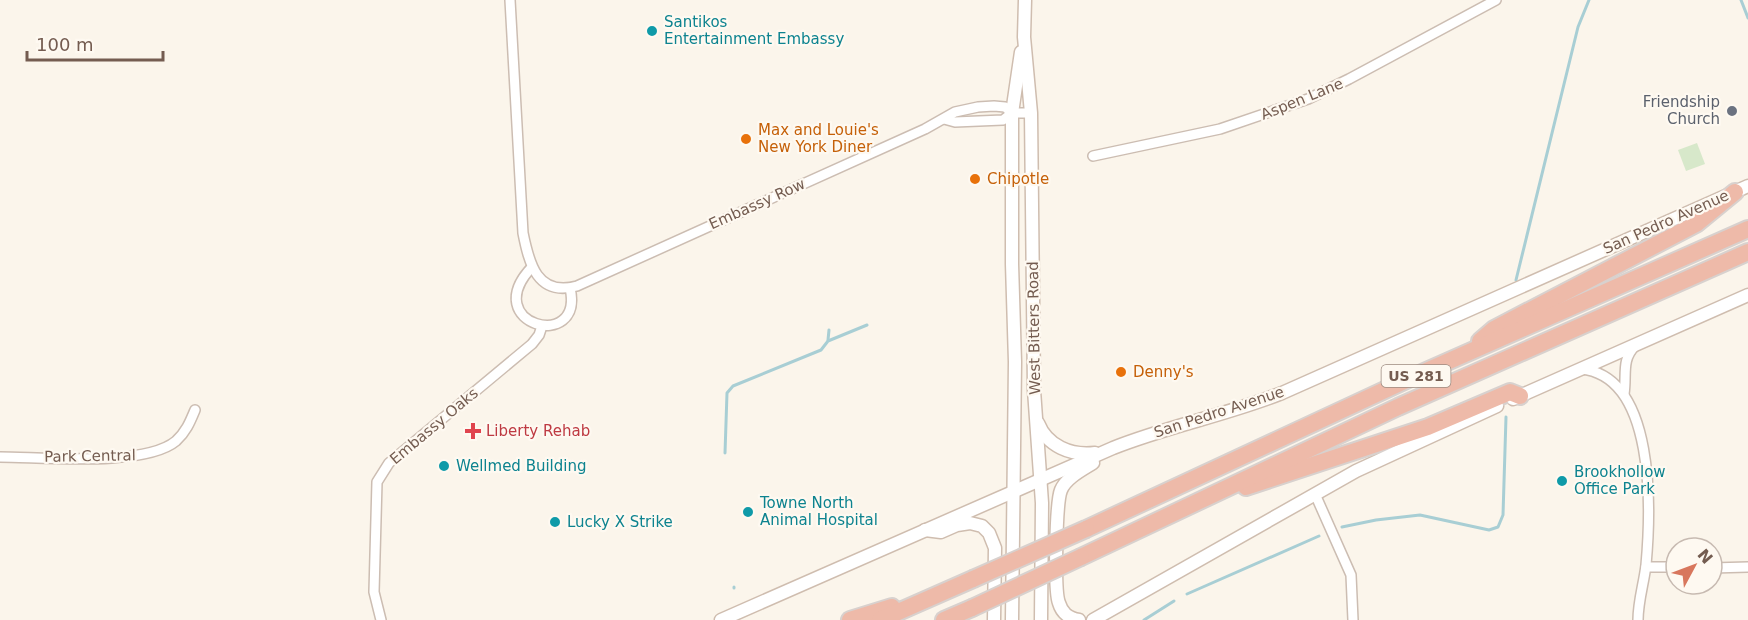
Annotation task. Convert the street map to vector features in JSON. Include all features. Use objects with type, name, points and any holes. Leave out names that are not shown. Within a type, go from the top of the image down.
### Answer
[{"type":"highway","points":[[1460,357],[1494,329],[1696,224],[1741,189]]},
{"type":"highway","name":"US 281","points":[[880,620],[1748,229]]},
{"type":"highway","name":"US 281","points":[[944,620],[1398,407],[1748,252]]},
{"type":"highway","points":[[1204,499],[1273,480],[1419,430],[1510,392],[1520,396]]},
{"type":"highway","points":[[850,620],[943,593]]},
{"type":"main road","name":"West Bitters Road","points":[[1025,0],[1024,37],[1031,113],[1036,417],[1042,502],[1041,620]]},
{"type":"main road","name":"West Bitters Road","points":[[1012,620],[1015,362],[1012,264],[1012,113],[1024,37]]},
{"type":"main road","name":"San Pedro Avenue","points":[[721,620],[1113,448],[1265,400],[1741,189]]},
{"type":"main road","points":[[1093,620],[1370,464],[1748,295]]},
{"type":"main road","points":[[1036,417],[1044,435],[1064,450],[1087,454],[1113,448]]},
{"type":"main road","points":[[1079,620],[1065,614],[1057,599],[1059,495],[1063,486],[1070,479],[1113,448]]},
{"type":"main road","points":[[924,530],[941,532],[957,525],[970,523],[982,526],[989,533],[994,545],[994,620]]},
{"type":"street","points":[[510,0],[523,233],[532,267],[546,284],[559,289],[570,288]]},
{"type":"street","name":"Aspen Lane","points":[[1093,156],[1220,129],[1308,99],[1496,0]]},
{"type":"street","name":"Embassy Row","points":[[570,288],[955,112],[978,107],[1001,107],[1012,113],[1031,113]]},
{"type":"street","name":"Embassy Row","points":[[944,119],[955,122],[1003,120],[1012,113]]},
{"type":"street","points":[[532,267],[517,288],[517,301],[520,312],[530,323],[542,326]]},
{"type":"street","name":"Embassy Oaks","points":[[381,620],[374,592],[377,482],[389,464],[532,344],[542,326],[556,324],[567,315],[571,306],[570,288]]},
{"type":"street","points":[[1636,344],[1625,361],[1624,394],[1640,438],[1650,490],[1646,567],[1638,620]]},
{"type":"street","points":[[1581,369],[1604,375],[1624,394]]},
{"type":"street","name":"Park Central","points":[[0,457],[116,458],[156,452],[175,442],[188,428],[195,410]]},
{"type":"street","points":[[1315,494],[1351,575],[1353,620]]},
{"type":"street","points":[[1646,567],[1664,567]]},
{"type":"street","points":[[1724,568],[1748,567]]},
{"type":"green space","points":[[1697,143],[1705,164],[1686,171],[1678,150]]},
{"type":"waterway","points":[[1516,280],[1578,27],[1589,0]]},
{"type":"waterway","points":[[1741,0],[1748,18]]},
{"type":"waterway","points":[[725,453],[727,393],[733,386],[821,350],[828,341],[867,325]]},
{"type":"waterway","points":[[828,340],[829,330]]},
{"type":"waterway","points":[[1342,527],[1420,515],[1489,530],[1498,527],[1503,515],[1506,417]]},
{"type":"waterway","points":[[1187,594],[1319,536]]},
{"type":"waterway","points":[[1144,620],[1174,601]]},
{"type":"place","name":"Santikos Entertainment Embassy","points":[[652,31]]},
{"type":"place","name":"Friendship Church","points":[[1732,111]]},
{"type":"place","name":"Max and Louie's New York Diner","points":[[746,139]]},
{"type":"place","name":"Chipotle","points":[[975,179]]},
{"type":"place","name":"Denny's","points":[[1121,372]]},
{"type":"place","name":"Liberty Rehab","points":[[473,431]]},
{"type":"place","name":"Wellmed Building","points":[[444,466]]},
{"type":"place","name":"Brookhollow Office Park","points":[[1562,481]]},
{"type":"place","name":"Towne North Animal Hospital","points":[[748,512]]},
{"type":"place","name":"Lucky X Strike","points":[[555,522]]}]
